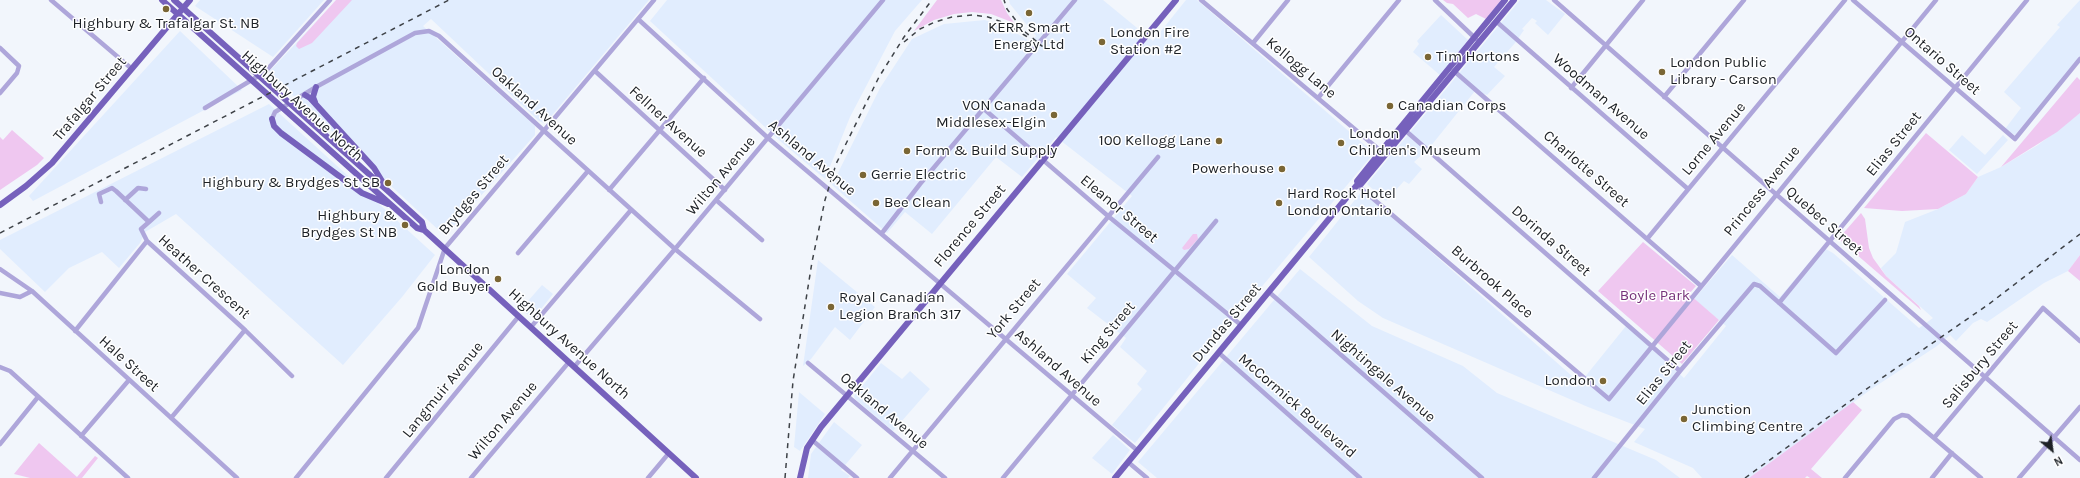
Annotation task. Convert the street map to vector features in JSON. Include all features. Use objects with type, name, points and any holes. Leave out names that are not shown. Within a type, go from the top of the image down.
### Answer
[{"type":"main road","name":"Highbury Avenue North","points":[[162,0],[241,69],[389,192],[422,222],[424,230]]},
{"type":"main road","name":"Highbury Avenue North","points":[[174,0],[247,66],[417,228],[424,230],[445,248],[696,478]]},
{"type":"main road","name":"Trafalgar Street","points":[[0,205],[26,186],[52,163],[190,0]]},
{"type":"main road","name":"Florence Street","points":[[800,478],[807,448],[812,440],[940,283],[1176,0]]},
{"type":"main road","name":"Dundas Street","points":[[1115,478],[1358,184],[1357,181],[1406,131],[1454,71],[1505,0]]},
{"type":"main road","name":"Dundas Street","points":[[1383,153],[1411,115],[1477,39],[1514,0]]},
{"type":"main road","points":[[316,87],[313,97],[316,104]]},
{"type":"main road","points":[[305,95],[316,104],[374,168],[389,192]]},
{"type":"main road","points":[[1406,131],[1405,126],[1412,118],[1411,115]]},
{"type":"main road","points":[[272,119],[274,126],[281,133],[362,193],[393,206]]},
{"type":"street","points":[[51,0],[132,69]]},
{"type":"street","points":[[206,108],[265,72],[330,0]]},
{"type":"street","name":"Brydges Street","points":[[296,478],[418,328],[445,248],[654,0]]},
{"type":"street","name":"Wilton Avenue","points":[[574,367],[725,190],[883,0]]},
{"type":"street","points":[[882,233],[1075,0]]},
{"type":"street","name":"Kellogg Lane","points":[[1201,0],[1383,153]]},
{"type":"street","points":[[1253,43],[1288,0]]},
{"type":"street","points":[[1318,98],[1399,0]]},
{"type":"street","points":[[1435,0],[1477,39]]},
{"type":"street","name":"Quebec Street","points":[[1554,0],[1775,195],[1917,316],[2080,460]]},
{"type":"street","points":[[1571,88],[1643,0]]},
{"type":"street","points":[[1664,97],[1744,0]]},
{"type":"street","name":"Lorne Avenue","points":[[1647,239],[1845,0]]},
{"type":"street","name":"Ontario Street","points":[[1853,0],[1954,89],[2015,139],[2080,59]]},
{"type":"street","name":"Princess Avenue","points":[[1609,399],[1936,0]]},
{"type":"street","name":"Elias Street","points":[[1594,478],[1680,371],[1754,284],[1760,286],[1779,303],[2027,0]]},
{"type":"street","name":"Ashland Avenue","points":[[638,19],[768,138],[1006,338],[1071,396],[1138,451]]},
{"type":"street","name":"Woodman Avenue","points":[[1498,23],[1688,189]]},
{"type":"street","name":"Oakland Avenue","points":[[272,119],[275,112],[316,87],[415,33],[429,30],[439,36],[675,249],[760,319]]},
{"type":"street","points":[[0,48],[19,66],[16,73],[0,93]]},
{"type":"street","name":"Fellner Avenue","points":[[595,71],[725,190]]},
{"type":"street","name":"Charlotte Street","points":[[1454,71],[1701,286]]},
{"type":"street","points":[[609,190],[704,78]]},
{"type":"street","name":"Eleanor Street","points":[[984,109],[1108,216],[1241,325]]},
{"type":"street","name":"Dorinda Street","points":[[1406,131],[1680,371]]},
{"type":"street","name":"York Street","points":[[890,478],[1158,157]]},
{"type":"street","points":[[518,253],[588,171]]},
{"type":"street","name":"Burbrook Place","points":[[1358,184],[1609,399]]},
{"type":"street","points":[[101,202],[100,194],[112,188],[149,222]]},
{"type":"street","points":[[125,200],[138,188],[146,189]]},
{"type":"street","points":[[716,200],[762,240]]},
{"type":"street","points":[[531,327],[631,210]]},
{"type":"street","points":[[147,241],[141,229],[159,213]]},
{"type":"street","name":"King Street","points":[[1003,478],[1216,222]]},
{"type":"street","name":"Heather Crescent","points":[[75,331],[147,241],[244,330],[170,418]]},
{"type":"street","name":"Hale Street","points":[[1,270],[32,291],[237,478]]},
{"type":"street","points":[[0,293],[20,297],[32,291]]},
{"type":"street","name":"Nightingale Avenue","points":[[1269,292],[1482,478]]},
{"type":"street","points":[[1779,303],[1836,353],[1885,300]]},
{"type":"street","name":"Salisbury Street","points":[[1934,438],[2043,308],[2080,341]]},
{"type":"street","name":"Langmuir Avenue","points":[[386,478],[519,316]]},
{"type":"street","points":[[244,330],[292,376]]},
{"type":"street","name":"McCormick Boulevard","points":[[1219,353],[1360,478]]},
{"type":"street","name":"Wilton Avenue","points":[[471,478],[569,362]]},
{"type":"street","name":"Oakland Avenue","points":[[808,363],[944,478]]},
{"type":"street","points":[[0,367],[10,371],[128,478]]},
{"type":"street","points":[[81,436],[129,380]]},
{"type":"street","points":[[0,444],[38,397]]},
{"type":"street","points":[[2019,478],[2080,407]]},
{"type":"street","points":[[1845,478],[1894,419],[1902,415],[1908,416],[1981,478]]},
{"type":"street","points":[[812,440],[857,478]]},
{"type":"street","points":[[648,478],[669,453]]},
{"type":"street","points":[[1932,478],[1952,453]]},
{"type":"street","points":[[1128,462],[1147,478]]},
{"type":"shaded area","points":[[200,0],[324,0],[273,57],[195,6]]},
{"type":"shaded area","points":[[337,0],[649,0],[544,123],[539,121],[431,19],[423,26],[535,126],[535,135],[445,236],[294,96],[266,75]]},
{"type":"shaded area","points":[[667,0],[922,0],[895,31],[850,117],[825,179],[779,140],[650,21]]},
{"type":"shaded area","points":[[1009,0],[1103,0],[1153,41],[1186,0],[1197,0],[1374,153],[1238,315],[1135,443],[1112,425],[1142,389],[1137,384],[1147,371],[1120,347],[1126,338],[1087,308],[1096,298],[1067,274],[1132,196],[1056,137],[1022,177],[996,157],[932,234],[905,212],[887,233],[832,185],[880,88],[912,39],[944,24],[985,20],[1011,30],[1031,42],[1036,36],[1010,4]]},
{"type":"shaded area","points":[[1520,0],[1546,0],[1565,14],[1548,35],[1535,23],[1537,21],[1532,18],[1522,29],[1524,30],[1515,43],[1494,67],[1505,76],[1487,95],[1475,91],[1430,147],[1414,162],[1422,169],[1409,184],[1404,181],[1386,201],[1367,184]]},
{"type":"shaded area","points":[[2080,0],[2080,56],[2015,135],[2005,129],[2021,108],[2004,92],[2060,27],[2057,25]]},
{"type":"shaded area","points":[[1441,15],[1468,40],[1441,76],[1413,52],[1419,44],[1417,41]]},
{"type":"shaded area","points":[[180,31],[242,90],[33,201],[29,196]]},
{"type":"shaded area","points":[[269,104],[435,255],[402,297],[343,365],[176,214],[145,232],[140,243],[119,268],[102,252],[69,268],[45,292],[0,249],[0,240]]},
{"type":"shaded area","points":[[2080,113],[2080,255],[2068,271],[2044,283],[1987,322],[1981,319],[1973,323],[1956,341],[1950,335],[1937,346],[1873,388],[1749,478],[1702,478],[1693,468],[1634,442],[1645,429],[1588,407],[1383,318],[1358,301],[1309,257],[1362,191],[1580,383],[1626,326],[1684,378],[1726,326],[1694,299],[1732,255],[1780,297],[1822,247],[1833,253],[1919,328],[1933,318],[1886,276],[1881,268],[1896,253],[1905,222],[1938,209],[1966,194],[1978,177],[2001,167],[2038,145]]},
{"type":"shaded area","points":[[1962,135],[1985,155],[2003,135],[2008,140],[1977,174],[1949,150]]},
{"type":"shaded area","points":[[818,260],[875,307],[850,340],[835,327],[811,359],[803,366]]},
{"type":"shaded area","points":[[1300,269],[1372,326],[1463,366],[1497,393],[1656,460],[1680,478],[1157,478],[1138,462]]},
{"type":"shaded area","points":[[542,285],[553,294],[533,319],[521,309]]},
{"type":"shaded area","points":[[881,363],[902,379],[910,371],[930,389],[893,431],[855,399],[854,396]]},
{"type":"shaded area","points":[[799,392],[825,414],[800,451],[794,447]]},
{"type":"shaded area","points":[[834,422],[862,445],[841,470],[850,476],[848,478],[808,478],[811,454]]},
{"type":"shaded area","points":[[1113,435],[1130,450],[1112,474],[1092,458]]},
{"type":"green space","points":[[336,0],[352,0],[312,43],[299,49],[296,46],[297,43]]},
{"type":"green space","points":[[937,0],[1001,0],[1007,13],[1018,28],[1009,21],[991,14],[972,12],[954,14],[934,20],[914,31]]},
{"type":"green space","points":[[1443,0],[1501,0],[1486,19],[1476,14],[1468,18],[1453,4],[1447,3]]},
{"type":"green space","points":[[2077,77],[2080,80],[2080,113],[2057,132],[2001,167]]},
{"type":"green space","points":[[12,130],[44,158],[37,165],[0,190],[0,137],[3,140]]},
{"type":"green space","points":[[1926,133],[1978,177],[1966,194],[1938,209],[1902,211],[1864,208]]},
{"type":"green space","points":[[1861,213],[1865,219],[1869,248],[1873,258],[1886,276],[1919,306],[1921,310],[1839,238]]},
{"type":"green space","points":[[1193,234],[1197,234],[1198,239],[1189,249],[1184,250],[1182,248]]},
{"type":"green space","name":"Boyle Park","points":[[1643,242],[1696,286],[1689,294],[1719,320],[1682,364],[1598,291]]},
{"type":"green space","points":[[2080,255],[2080,281],[2068,271]]},
{"type":"green space","points":[[1853,402],[1862,410],[1811,469],[1822,478],[1810,478],[1807,476],[1805,478],[1749,478]]},
{"type":"green space","points":[[39,443],[77,477],[95,456],[98,458],[82,478],[30,478],[14,474]]},
{"type":"railway","points":[[0,233],[449,0]]},
{"type":"railway","points":[[785,478],[793,381],[812,262],[825,200],[836,164],[879,77],[904,37],[932,0]]},
{"type":"railway","points":[[904,42],[920,29],[935,22],[952,17],[973,15],[988,17],[1005,23],[1042,46],[1024,31],[1007,9],[1004,0]]},
{"type":"railway","points":[[1745,478],[1879,380],[1989,304],[2080,234]]},
{"type":"place","name":"Highbury & Trafalgar St. NB","points":[[166,9]]},
{"type":"place","name":"KERR Smart Energy Ltd","points":[[1029,13]]},
{"type":"place","name":"London Fire Station #2","points":[[1102,42]]},
{"type":"place","name":"Tim Hortons","points":[[1428,57]]},
{"type":"place","name":"London Public Library - Carson","points":[[1662,72]]},
{"type":"place","name":"Canadian Corps","points":[[1390,106]]},
{"type":"place","name":"VON Canada Middlesex-Elgin","points":[[1054,115]]},
{"type":"place","name":"100 Kellogg Lane","points":[[1219,141]]},
{"type":"place","name":"London Children's Museum","points":[[1341,143]]},
{"type":"place","name":"Form & Build Supply","points":[[907,151]]},
{"type":"place","name":"Powerhouse","points":[[1282,169]]},
{"type":"place","name":"Gerrie Electric","points":[[863,175]]},
{"type":"place","name":"Highbury & Brydges St SB","points":[[388,183]]},
{"type":"place","name":"Bee Clean","points":[[876,203]]},
{"type":"place","name":"Hard Rock Hotel London Ontario","points":[[1279,203]]},
{"type":"place","name":"Highbury & Brydges St NB","points":[[405,225]]},
{"type":"place","name":"London Gold Buyer","points":[[498,279]]},
{"type":"place","name":"Royal Canadian Legion Branch 317","points":[[831,307]]},
{"type":"place","name":"London","points":[[1603,381]]},
{"type":"place","name":"Junction Climbing Centre","points":[[1684,419]]}]
